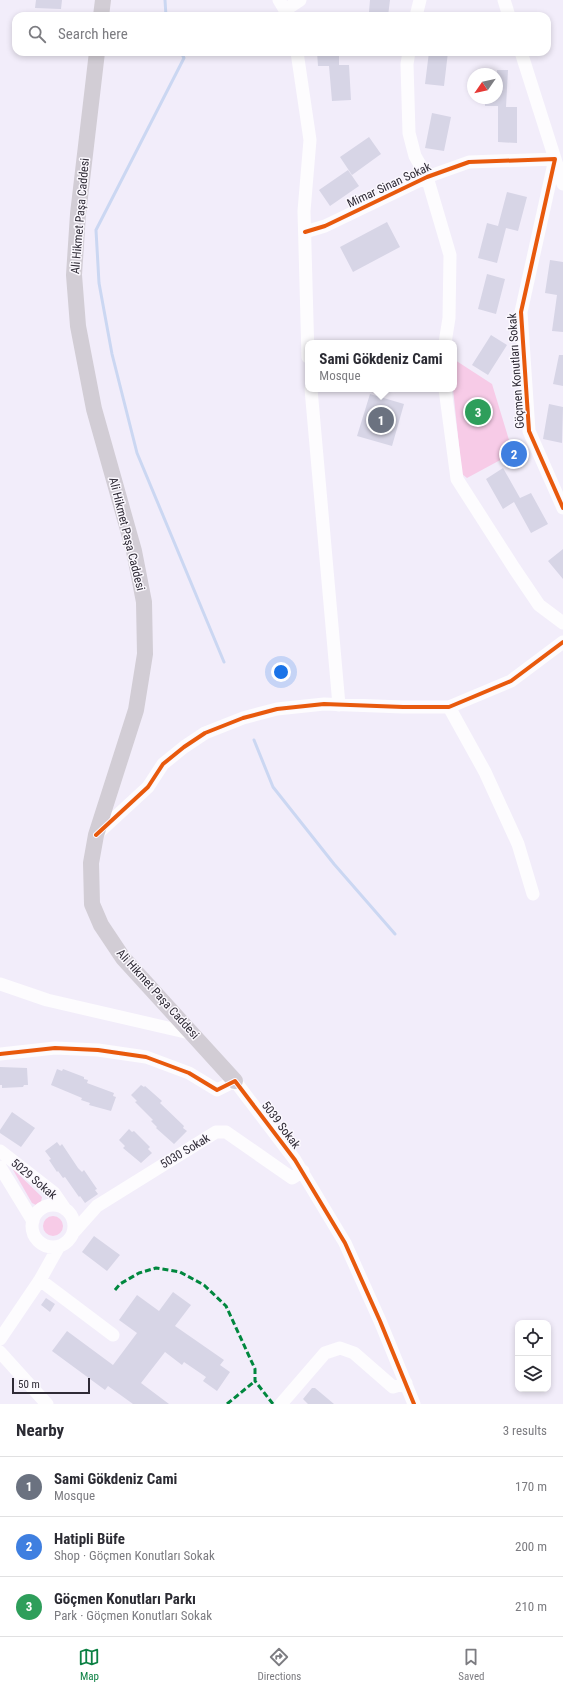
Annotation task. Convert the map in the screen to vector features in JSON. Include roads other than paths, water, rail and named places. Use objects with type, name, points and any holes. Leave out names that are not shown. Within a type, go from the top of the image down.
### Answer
[{"type":"main road","points":[[102,12],[103,0]]},
{"type":"main road","name":"Ali Hikmet Paşa Caddesi","points":[[97,56],[78,214],[74,275],[78,318],[94,410],[134,551],[144,602],[145,654],[136,710],[96,835],[91,864],[92,904],[101,925],[123,958],[194,1034],[235,1081]]},
{"type":"street","points":[[284,9],[300,0]]},
{"type":"street","points":[[417,12],[420,0]]},
{"type":"street","points":[[504,0],[508,12]]},
{"type":"street","points":[[298,56],[310,140],[304,211],[308,340]]},
{"type":"street","points":[[409,56],[407,64],[409,134],[415,156],[427,177],[450,255],[449,318],[445,340]]},
{"type":"street","points":[[522,56],[563,184]]},
{"type":"street","name":"Mimar Sinan Sokak","points":[[305,232],[325,226],[427,177],[469,162],[555,159]]},
{"type":"street","name":"Göçmen Konutları Sokak","points":[[555,159],[521,312],[529,431],[563,508]]},
{"type":"street","points":[[311,392],[339,705]]},
{"type":"street","points":[[444,392],[456,479],[539,605],[563,623]]},
{"type":"street","points":[[96,835],[148,788],[163,764],[184,747],[205,733],[243,718],[277,709],[324,704],[449,707],[511,681],[563,642]]},
{"type":"street","points":[[449,707],[485,772],[518,844],[533,894]]},
{"type":"street","points":[[0,984],[47,1000],[194,1034]]},
{"type":"street","points":[[0,1054],[55,1048],[98,1050],[146,1057],[189,1073],[217,1090],[235,1081]]},
{"type":"street","name":"5039 Sokak","points":[[235,1081],[303,1171],[345,1243],[414,1404]]},
{"type":"street","name":"5030 Sokak","points":[[73,1233],[97,1206],[216,1132],[226,1132],[292,1178],[303,1171]]},
{"type":"street","name":"5029 Sokak","points":[[0,1151],[54,1193],[66,1208]]},
{"type":"street","name":"5029 Sokak","points":[[0,1167],[33,1221]]},
{"type":"street","points":[[0,1339],[40,1280],[59,1246],[70,1238],[73,1233],[73,1219],[66,1208],[60,1206],[47,1206],[37,1212],[33,1221],[33,1231],[40,1242],[53,1247],[59,1246]]},
{"type":"street","points":[[40,1280],[113,1335]]},
{"type":"street","points":[[281,1404],[325,1353],[340,1348],[354,1352],[393,1387],[406,1383]]},
{"type":"street","points":[[0,1352],[47,1404]]},
{"type":"waterway","points":[[165,0],[166,12]]},
{"type":"waterway","points":[[183,56],[184,58],[96,230],[99,283],[112,354],[137,453],[224,662]]},
{"type":"waterway","points":[[254,740],[273,787],[334,864],[395,934]]},
{"type":"place","name":"Göçmen Konutları Parkı","points":[[478,412]]},
{"type":"place","name":"Sami Gökdeniz Cami","points":[[381,420]]},
{"type":"place","name":"Hatipli Büfe","points":[[514,454]]}]
